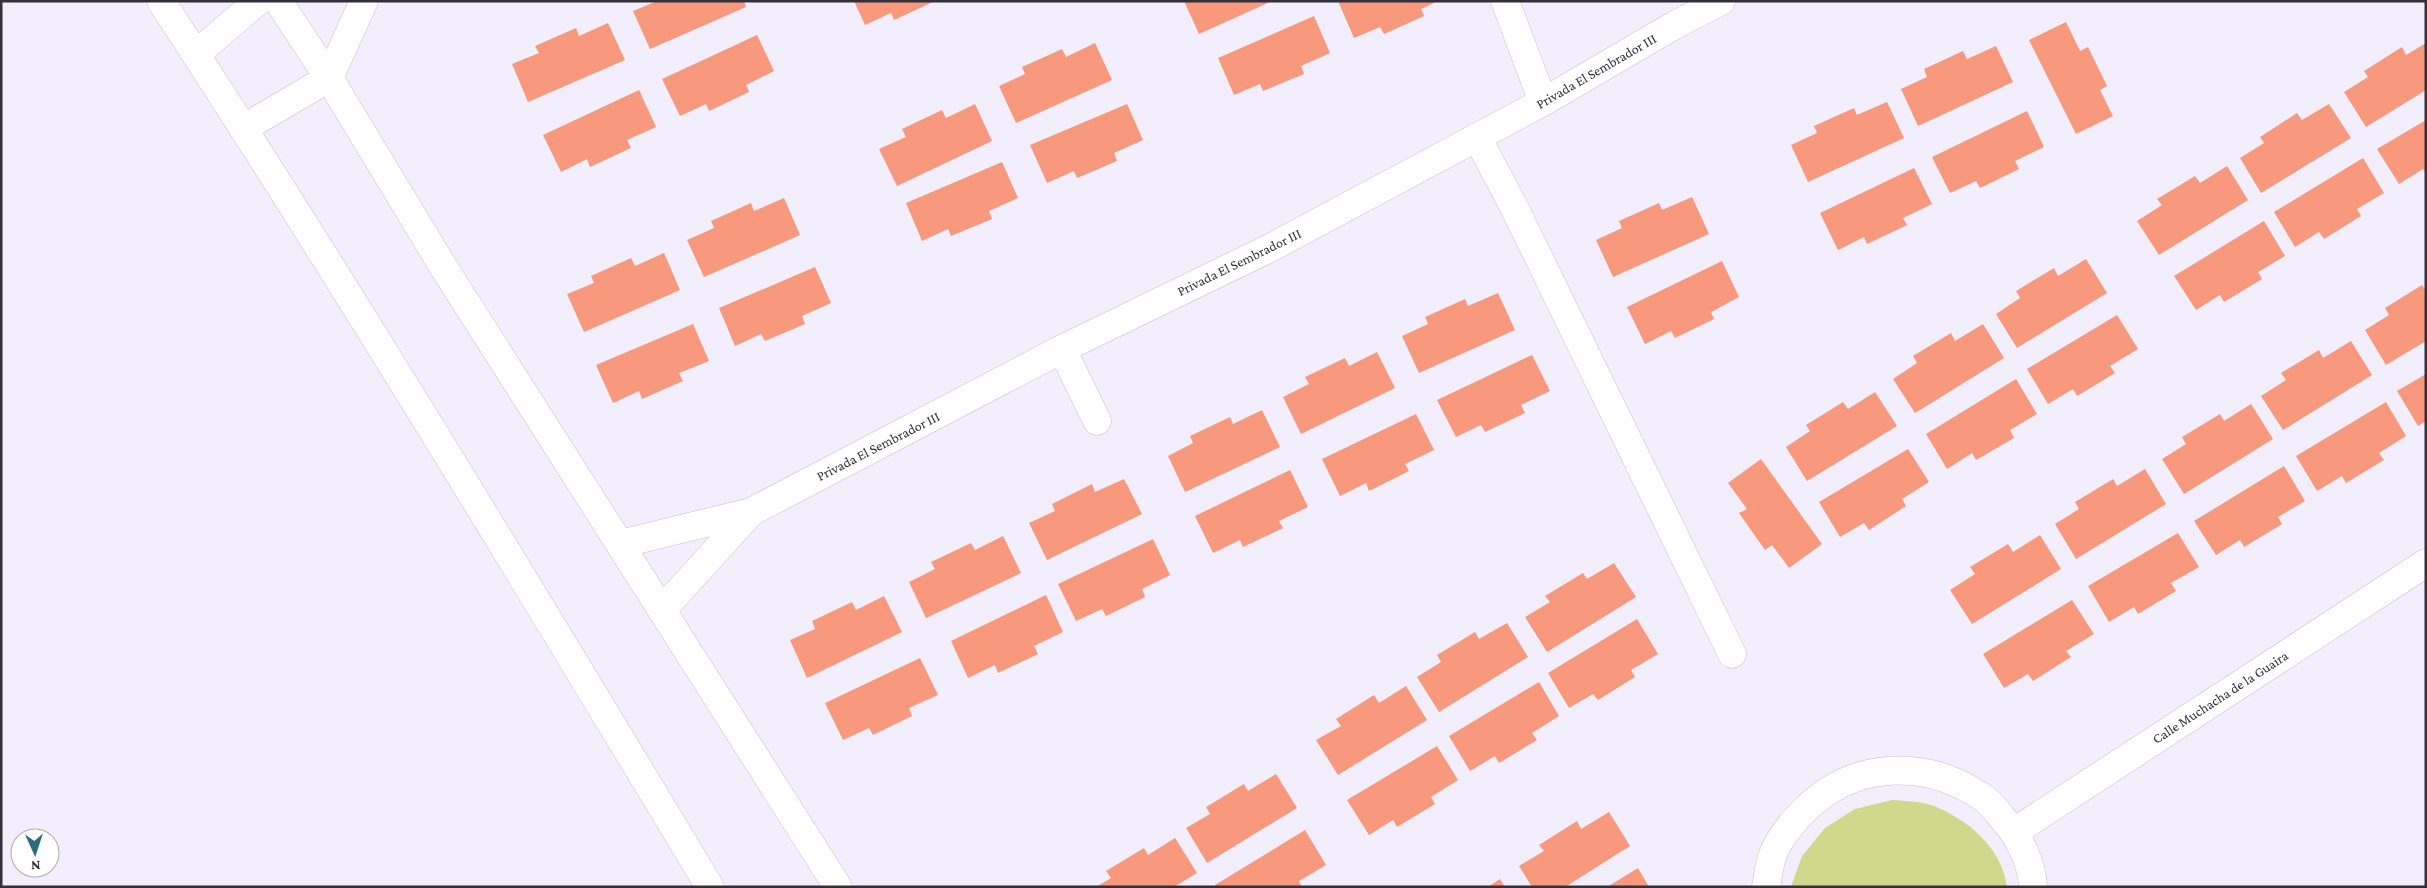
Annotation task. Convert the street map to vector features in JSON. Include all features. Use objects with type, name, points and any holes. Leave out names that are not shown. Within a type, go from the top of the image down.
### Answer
[{"type":"street","points":[[161,1],[244,128],[529,586],[710,887]]},
{"type":"street","points":[[196,54],[258,1]]},
{"type":"street","points":[[278,1],[328,78],[444,268],[838,887]]},
{"type":"street","points":[[244,128],[328,78],[364,1]]},
{"type":"street","points":[[1505,1],[1543,102]]},
{"type":"street","name":"Privada El Sembrador III","points":[[620,544],[751,512],[1062,348],[1270,248],[1543,102],[1673,26],[1721,1]]},
{"type":"street","points":[[1477,137],[1514,207],[1732,654]]},
{"type":"street","points":[[1062,348],[1097,422]]},
{"type":"street","name":"Privada El Sembrador III","points":[[662,610],[751,512]]},
{"type":"street","name":"Calle Muchacha de la Guaira","points":[[2014,832],[2426,563]]},
{"type":"street","points":[[1766,887],[1772,856],[1794,819],[1826,791],[1865,774],[1907,770],[1949,778],[1986,800],[2014,832],[2033,875],[2034,887]]},
{"type":"green space","points":[[1892,800],[1931,805],[1969,826],[1990,847],[1998,859],[2007,887],[1791,887],[1802,856],[1825,828],[1855,809]]},
{"type":"building","points":[[657,1],[744,1],[746,7],[650,49],[633,11]]},
{"type":"building","points":[[854,1],[935,1],[894,20],[891,13],[865,25]]},
{"type":"building","points":[[1184,1],[1272,1],[1199,34]]},
{"type":"building","points":[[1338,1],[1438,1],[1421,9],[1424,16],[1384,34],[1380,27],[1354,38]]},
{"type":"building","points":[[1314,16],[1330,53],[1301,66],[1304,74],[1263,91],[1260,84],[1234,95],[1218,58]]},
{"type":"building","points":[[2066,22],[2080,51],[2088,47],[2107,86],[2100,90],[2113,116],[2076,134],[2029,40]]},
{"type":"building","points":[[608,23],[625,60],[528,102],[512,64],[539,53],[535,46],[576,28],[579,36]]},
{"type":"building","points":[[757,35],[774,71],[746,85],[749,92],[709,111],[706,104],[680,116],[662,79]]},
{"type":"building","points":[[1095,43],[1112,80],[1016,123],[999,86],[1025,74],[1022,67],[1062,49],[1066,57]]},
{"type":"building","points":[[2426,43],[2426,90],[2366,127],[2344,92],[2368,77],[2364,71],[2402,47],[2406,55]]},
{"type":"building","points":[[1996,46],[2013,82],[1918,126],[1901,89],[1927,77],[1924,69],[1963,51],[1967,59]]},
{"type":"building","points":[[639,90],[656,127],[627,140],[631,148],[590,167],[587,159],[561,172],[543,135]]},
{"type":"building","points":[[1887,102],[1904,138],[1808,182],[1791,145],[1817,133],[1814,126],[1854,108],[1857,115]]},
{"type":"building","points":[[975,104],[992,141],[897,186],[879,149],[906,137],[902,129],[942,110],[946,118]]},
{"type":"building","points":[[1127,104],[1143,140],[1114,153],[1117,161],[1077,178],[1074,171],[1047,183],[1030,145]]},
{"type":"building","points":[[2329,104],[2351,138],[2261,193],[2240,158],[2264,143],[2260,137],[2297,113],[2302,120]]},
{"type":"building","points":[[2027,111],[2044,147],[2015,161],[2019,169],[1980,188],[1976,181],[1950,193],[1932,157]]},
{"type":"building","points":[[2426,120],[2426,173],[2423,169],[2399,184],[2377,149]]},
{"type":"building","points":[[2363,158],[2384,193],[2357,209],[2361,216],[2324,239],[2319,232],[2295,247],[2274,212]]},
{"type":"building","points":[[1002,162],[1018,198],[989,211],[992,219],[951,236],[948,229],[922,241],[906,203]]},
{"type":"building","points":[[2227,166],[2248,200],[2159,255],[2137,221],[2162,205],[2157,199],[2195,176],[2200,183]]},
{"type":"building","points":[[1914,168],[1932,204],[1903,218],[1907,225],[1867,244],[1864,237],[1838,250],[1820,213]]},
{"type":"building","points":[[1692,197],[1709,234],[1613,277],[1596,240],[1622,228],[1619,221],[1659,203],[1662,210]]},
{"type":"building","points":[[784,198],[800,235],[704,277],[687,240],[714,228],[711,221],[751,203],[754,211]]},
{"type":"building","points":[[2264,221],[2285,256],[2258,272],[2262,279],[2224,302],[2220,295],[2196,310],[2174,276]]},
{"type":"building","points":[[664,253],[680,290],[584,332],[567,294],[594,283],[591,276],[631,258],[635,266]]},
{"type":"building","points":[[2086,259],[2107,293],[2017,348],[1996,314],[2020,298],[2016,291],[2054,268],[2058,276]]},
{"type":"building","points":[[1722,261],[1739,297],[1711,312],[1714,319],[1675,338],[1671,331],[1645,344],[1627,307]]},
{"type":"building","points":[[815,267],[831,303],[802,316],[805,324],[765,341],[761,334],[735,346],[719,308]]},
{"type":"building","points":[[2422,285],[2426,291],[2426,341],[2386,365],[2365,330],[2389,315],[2385,308]]},
{"type":"building","points":[[1498,293],[1515,330],[1419,373],[1402,336],[1428,324],[1425,317],[1465,299],[1468,306]]},
{"type":"building","points":[[2117,315],[2138,349],[2110,366],[2115,373],[2077,396],[2073,389],[2048,404],[2027,369]]},
{"type":"building","points":[[693,324],[709,361],[679,373],[683,381],[642,399],[639,391],[613,403],[596,365]]},
{"type":"building","points":[[1983,324],[2004,358],[1915,413],[1893,379],[1917,363],[1913,356],[1951,333],[1955,341]]},
{"type":"building","points":[[2351,341],[2372,375],[2283,430],[2261,396],[2286,380],[2281,373],[2319,350],[2323,358]]},
{"type":"building","points":[[1377,352],[1395,388],[1301,434],[1283,397],[1309,384],[1305,377],[1345,358],[1349,366]]},
{"type":"building","points":[[1532,355],[1550,391],[1521,405],[1525,413],[1485,432],[1481,425],[1456,437],[1437,400]]},
{"type":"building","points":[[2426,374],[2426,421],[2418,426],[2397,391]]},
{"type":"building","points":[[2016,379],[2037,414],[2010,430],[2014,438],[1976,460],[1972,453],[1947,469],[1926,434]]},
{"type":"building","points":[[1875,392],[1897,426],[1807,481],[1786,447],[1810,431],[1806,425],[1843,402],[1848,409]]},
{"type":"building","points":[[2386,402],[2406,436],[2379,453],[2384,460],[2346,483],[2342,476],[2317,491],[2296,456]]},
{"type":"building","points":[[2251,404],[2273,439],[2184,494],[2162,459],[2186,444],[2182,437],[2220,414],[2224,421]]},
{"type":"building","points":[[1262,410],[1280,447],[1185,492],[1168,456],[1193,443],[1190,436],[1230,417],[1233,424]]},
{"type":"building","points":[[1416,414],[1434,450],[1405,464],[1409,471],[1369,491],[1366,483],[1340,496],[1322,459]]},
{"type":"building","points":[[1908,449],[1929,482],[1902,499],[1906,506],[1869,530],[1864,523],[1840,537],[1819,502]]},
{"type":"building","points":[[1761,459],[1822,544],[1789,568],[1772,545],[1765,550],[1739,513],[1747,509],[1728,483]]},
{"type":"building","points":[[2284,466],[2305,501],[2278,517],[2282,524],[2244,547],[2240,540],[2216,555],[2194,521]]},
{"type":"building","points":[[2145,469],[2166,504],[2076,559],[2055,524],[2079,509],[2075,502],[2113,479],[2117,486]]},
{"type":"building","points":[[1290,470],[1308,507],[1279,521],[1283,528],[1243,547],[1240,540],[1213,553],[1195,516]]},
{"type":"building","points":[[1124,479],[1142,514],[1047,560],[1029,523],[1055,511],[1052,504],[1092,484],[1095,492]]},
{"type":"building","points":[[2178,533],[2199,567],[2171,583],[2176,591],[2138,614],[2134,607],[2109,622],[2088,586]]},
{"type":"building","points":[[2040,535],[2061,569],[1972,624],[1950,590],[1975,574],[1970,567],[2008,544],[2013,552]]},
{"type":"building","points":[[1003,536],[1021,573],[926,618],[909,582],[935,569],[931,562],[971,543],[975,550]]},
{"type":"building","points":[[1153,539],[1170,575],[1142,589],[1145,597],[1106,616],[1102,609],[1076,621],[1058,584]]},
{"type":"building","points":[[1614,563],[1636,597],[1547,652],[1525,617],[1550,602],[1545,596],[1583,573],[1587,579]]},
{"type":"building","points":[[1046,595],[1063,632],[1034,646],[1038,654],[998,673],[995,665],[968,678],[951,641]]},
{"type":"building","points":[[884,596],[902,632],[807,678],[790,640],[815,629],[812,621],[852,602],[856,610]]},
{"type":"building","points":[[2072,600],[2094,634],[2066,651],[2071,657],[2033,681],[2028,674],[2004,688],[1983,654]]},
{"type":"building","points":[[1637,619],[1658,654],[1631,670],[1635,677],[1598,700],[1593,694],[1569,708],[1548,673]]},
{"type":"building","points":[[1507,623],[1528,657],[1439,712],[1417,677],[1441,662],[1437,655],[1475,632],[1479,639]]},
{"type":"building","points":[[920,658],[938,695],[909,708],[912,716],[873,735],[869,728],[843,740],[825,703]]},
{"type":"building","points":[[1539,682],[1559,716],[1532,733],[1537,740],[1499,763],[1495,756],[1470,771],[1449,736]]},
{"type":"building","points":[[1406,686],[1427,720],[1338,775],[1316,740],[1341,726],[1336,719],[1374,695],[1379,703]]},
{"type":"building","points":[[1437,746],[1458,780],[1431,797],[1435,804],[1397,827],[1393,820],[1369,835],[1347,800]]},
{"type":"building","points":[[1276,774],[1297,808],[1207,863],[1186,828],[1210,814],[1206,807],[1244,784],[1248,791]]},
{"type":"building","points":[[1609,812],[1630,846],[1565,887],[1532,887],[1519,866],[1544,851],[1539,845],[1577,821],[1581,829]]},
{"type":"building","points":[[1305,830],[1326,865],[1299,881],[1302,887],[1216,887],[1215,885]]},
{"type":"building","points":[[1175,838],[1197,873],[1174,887],[1096,887],[1111,878],[1106,871],[1144,848],[1148,855]]},
{"type":"building","points":[[1638,868],[1649,887],[1607,887]]},
{"type":"building","points":[[1500,879],[1505,887],[1488,887]]}]
